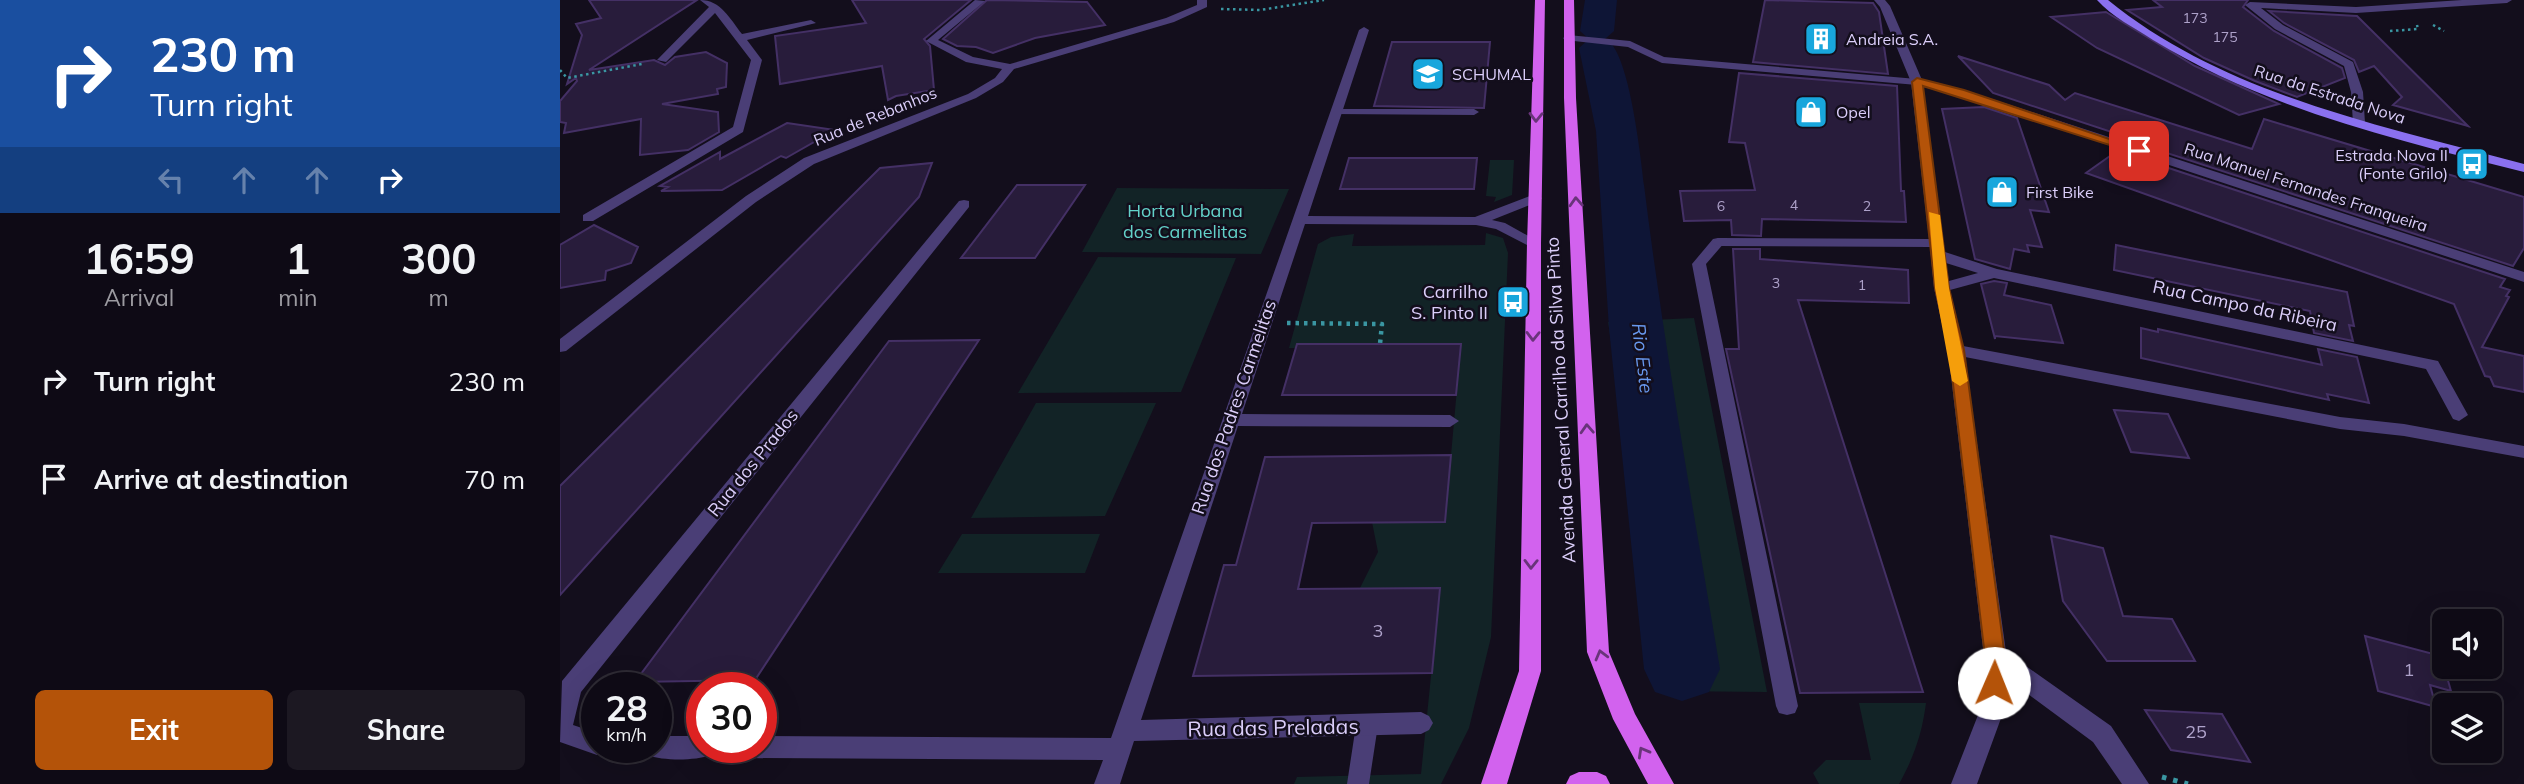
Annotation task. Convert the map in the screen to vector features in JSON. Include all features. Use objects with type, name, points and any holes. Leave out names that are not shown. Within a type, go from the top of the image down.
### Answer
[{"type":"main road","name":"Avenida General Carrilho da Silva Pinto","points":[[1494,784],[1530,671],[1534,243],[1540,0]]},
{"type":"main road","name":"Avenida General Carrilho da Silva Pinto","points":[[1569,0],[1568,38],[1598,652],[1625,719],[1661,784]]},
{"type":"main road","name":"Rua da Estrada Nova","points":[[2102,0],[2170,47],[2262,91],[2359,122],[2524,168]]},
{"type":"main road","points":[[1579,784],[1597,784]]},
{"type":"street","points":[[1880,0],[1917,82],[1942,288],[1956,350],[1995,657],[1992,710],[1964,784]]},
{"type":"street","points":[[2359,122],[2357,92],[2349,64],[2280,27],[2249,5],[2356,10],[2507,0]]},
{"type":"street","points":[[980,1],[931,41],[970,60],[1010,67]]},
{"type":"street","points":[[588,218],[739,129],[757,60],[710,4],[662,60]]},
{"type":"street","name":"Rua de Rebanhos","points":[[560,347],[751,199],[809,161],[972,96],[999,80],[1010,67],[1170,20],[1202,4]]},
{"type":"street","points":[[740,38],[811,23]]},
{"type":"street","name":"Rua dos Padres Carmelitas","points":[[1107,784],[1364,30]]},
{"type":"street","name":"Rua Manuel Fernandes Franqueira","points":[[1917,82],[1973,96],[2524,276]]},
{"type":"street","points":[[1476,221],[1535,198]]},
{"type":"street","name":"Rua dos Prados","points":[[581,738],[560,731],[570,688],[964,204]]},
{"type":"street","points":[[1298,219],[1476,221],[1500,226],[1534,243]]},
{"type":"street","name":"Rua Campo da Ribeira","points":[[1718,242],[1938,249],[1993,273],[2432,365],[2459,415]]},
{"type":"street","name":"Rua Campo da Ribeira","points":[[1942,288],[1993,273]]},
{"type":"street","points":[[1956,350],[2340,423],[2404,430],[2524,452]]},
{"type":"street","points":[[1229,420],[1450,421]]},
{"type":"street","points":[[1995,657],[2102,734],[2136,784]]},
{"type":"street","name":"Rua das Preladas","points":[[1122,740],[1421,723]]},
{"type":"street","points":[[777,746],[1122,740]]},
{"type":"lane","points":[[1568,38],[1630,44],[1662,60],[1917,82]]},
{"type":"lane","points":[[1336,112],[1474,112]]},
{"type":"lane","points":[[1718,242],[1699,264],[1787,706]]},
{"type":"lane","points":[[1358,784],[1367,725]]},
{"type":"path","points":[[1202,4],[1238,12],[1324,0]]},
{"type":"path","points":[[560,70],[567,78],[662,60]]},
{"type":"path","points":[[1263,323],[1382,324],[1380,344]]},
{"type":"green space","points":[[1490,160],[1514,160],[1512,195],[1494,202],[1496,197],[1486,196]]},
{"type":"green space","name":"Horta Urbana dos Carmelitas","points":[[1117,188],[1289,189],[1261,254],[1082,252]]},
{"type":"green space","points":[[1486,233],[1503,238],[1508,253],[1491,637],[1469,728],[1441,784],[1294,784],[1297,777],[1421,774],[1440,588],[1360,588],[1378,552],[1372,522],[1445,522],[1461,344],[1297,344],[1296,348],[1289,348],[1318,244],[1331,237],[1354,234],[1352,246],[1485,245]]},
{"type":"green space","points":[[1098,257],[1236,258],[1181,392],[1018,393]]},
{"type":"green space","points":[[1694,318],[1767,692],[1665,691],[1608,322]]},
{"type":"green space","points":[[1036,403],[1156,403],[1105,516],[971,518]]},
{"type":"green space","points":[[962,534],[1100,534],[1085,573],[938,573]]},
{"type":"green space","points":[[1859,703],[1926,703],[1920,735],[1904,774],[1899,784],[1819,784],[1813,773],[1826,760],[1871,760]]},
{"type":"building","points":[[589,0],[697,0],[589,70],[654,60],[665,65],[675,57],[706,52],[727,63],[726,87],[717,89],[718,94],[662,104],[718,112],[719,132],[688,150],[640,155],[641,119],[564,133],[566,123],[560,122],[560,101],[577,81],[576,78],[567,84],[582,35],[576,24],[601,18]]},
{"type":"building","points":[[852,0],[971,0],[924,39],[930,46],[934,90],[896,96],[888,100],[882,66],[780,84],[775,36],[866,23]]},
{"type":"building","points":[[987,0],[1087,2],[1105,25],[1035,38],[993,53],[976,47],[957,46],[943,39]]},
{"type":"building","name":"Andreia S.A.","points":[[1765,0],[1873,3],[1879,12],[1888,74],[1753,62]]},
{"type":"building","points":[[2153,0],[2248,0],[2243,7],[2274,31],[2342,68],[2345,78],[2297,97],[2255,81],[2204,58],[2127,10],[2162,7]]},
{"type":"building","points":[[2269,11],[2357,16],[2468,126],[2393,105],[2402,97],[2374,66],[2359,72],[2354,60],[2284,23]]},
{"type":"building","points":[[2106,12],[2195,66],[2279,104],[2239,115],[2097,48],[2051,17]]},
{"type":"building","points":[[1392,42],[1490,42],[1484,108],[1374,106]]},
{"type":"building","points":[[1958,56],[2049,85],[2065,100],[2075,93],[2252,149],[2264,119],[2524,197],[2524,248],[2513,266],[2130,141],[2133,139],[1993,93]]},
{"type":"building","points":[[1739,73],[1897,86],[1901,191],[1904,191],[1906,222],[1762,219],[1761,236],[1732,235],[1731,220],[1684,221],[1680,191],[1755,190],[1745,143],[1729,142]]},
{"type":"building","points":[[1984,107],[2017,118],[2049,212],[2030,210],[2042,247],[2027,245],[2029,252],[2014,249],[2010,269],[1975,259],[1942,109]]},
{"type":"building","points":[[787,123],[835,130],[786,158],[781,156],[722,190],[661,191],[668,187],[660,186],[720,152],[720,159]]},
{"type":"building","points":[[2117,151],[2505,279],[2500,287],[2510,290],[2506,296],[2509,297],[2482,347],[2524,356],[2524,392],[2494,386],[2490,377],[2485,376],[2454,304],[2086,173]]},
{"type":"building","points":[[1349,158],[1477,158],[1474,189],[1340,189]]},
{"type":"building","points":[[932,163],[919,197],[560,595],[560,486],[880,168]]},
{"type":"building","points":[[1017,185],[1085,185],[1035,258],[961,258]]},
{"type":"building","points":[[594,225],[638,247],[631,263],[606,271],[605,280],[560,288],[560,245]]},
{"type":"building","points":[[2116,245],[2347,292],[2354,326],[2349,325],[2353,341],[2314,333],[2310,311],[2114,270]]},
{"type":"building","points":[[1733,249],[1760,249],[1760,259],[1908,270],[1909,303],[1798,300],[1923,692],[1800,693],[1726,349],[1739,349]]},
{"type":"building","points":[[1994,281],[2007,283],[2004,295],[2051,305],[2063,343],[1995,336],[1995,339],[1981,284]]},
{"type":"building","points":[[2141,328],[2158,332],[2158,329],[2322,365],[2318,349],[2357,357],[2369,403],[2327,394],[2329,400],[2141,358]]},
{"type":"building","points":[[979,340],[760,672],[686,672],[686,681],[672,681],[672,672],[642,672],[889,341]]},
{"type":"building","points":[[1297,344],[1461,344],[1456,395],[1282,395]]},
{"type":"building","points":[[2114,410],[2168,414],[2189,458],[2131,452]]},
{"type":"building","points":[[1451,455],[1445,522],[1312,523],[1298,589],[1440,588],[1432,673],[1193,676],[1224,565],[1236,565],[1265,457]]},
{"type":"building","points":[[2051,536],[2103,548],[2123,616],[2172,619],[2195,661],[2107,661],[2063,601]]},
{"type":"building","points":[[2365,636],[2432,654],[2432,679],[2448,679],[2451,691],[2430,685],[2432,706],[2378,691]]},
{"type":"building","points":[[2145,710],[2222,714],[2250,762],[2171,750]]},
{"type":"waterway","name":"Rio Este","points":[[1597,31],[1601,0]]},
{"type":"waterway","name":"Rio Este","points":[[1597,48],[1606,74],[1617,131],[1630,279],[1682,669]]},
{"type":"slow traffic","points":[[1934,215],[1942,288],[1960,381]]},
{"type":"place","name":"Andreia S.A.","points":[[1821,39]]},
{"type":"place","name":"SCHUMAL","points":[[1428,74]]},
{"type":"place","name":"Opel","points":[[1811,112]]},
{"type":"place","name":"Estrada Nova II (Fonte Grilo)","points":[[2472,164]]},
{"type":"place","name":"First Bike","points":[[2002,192]]},
{"type":"place","name":"Carrilho S. Pinto II","points":[[1513,302]]},
{"type":"route","points":[[1994,683],[1995,657],[1956,350],[1942,288],[1917,82],[1960,92],[2139,151]]}]
